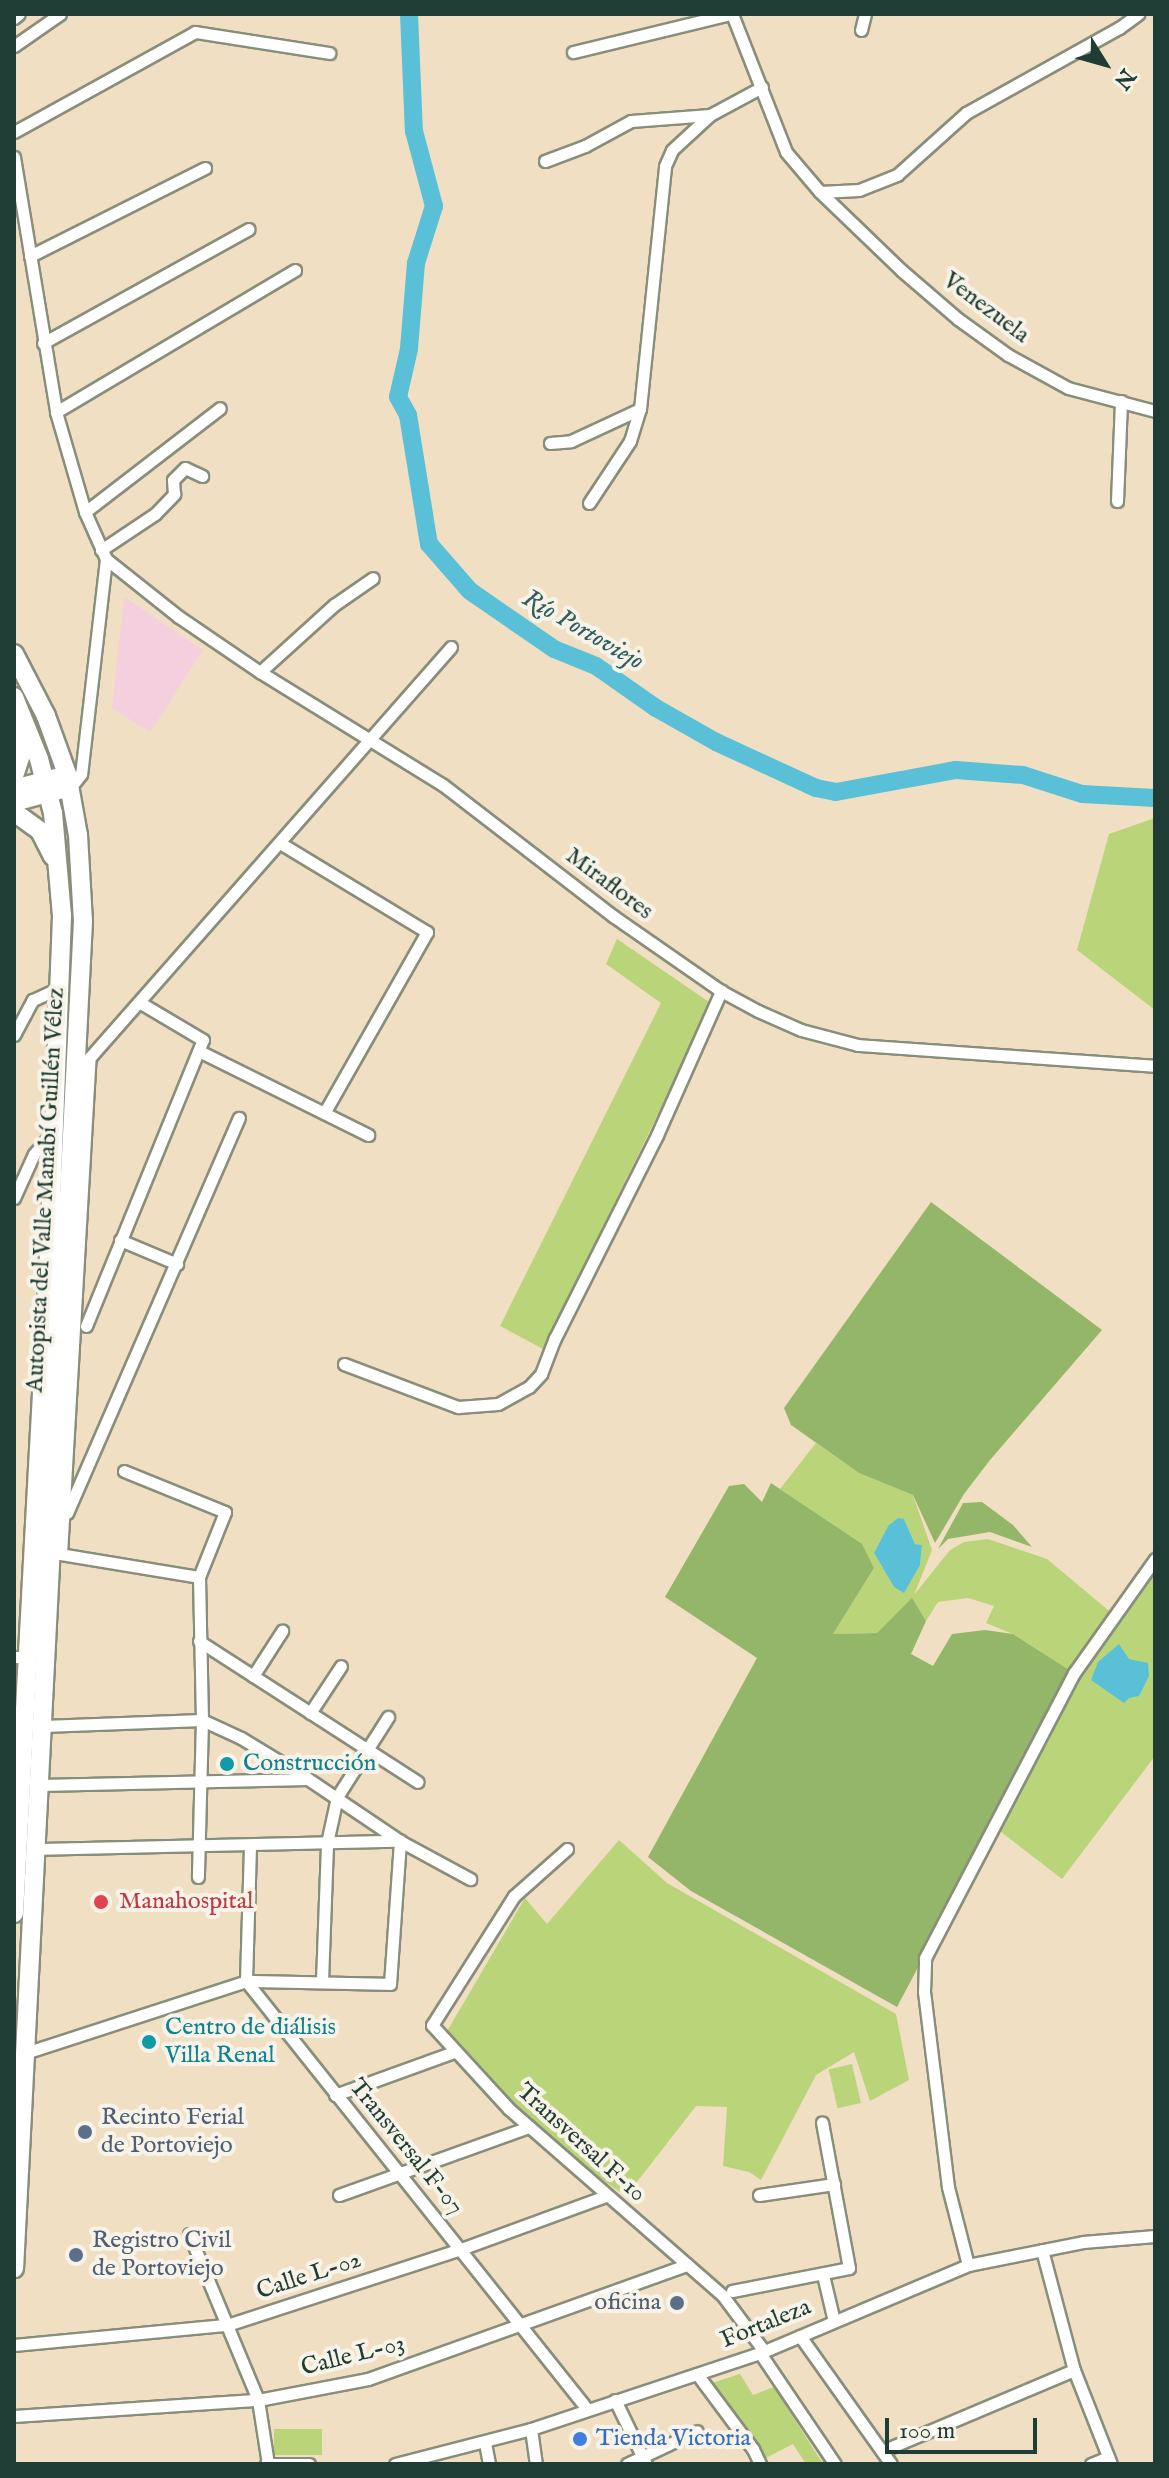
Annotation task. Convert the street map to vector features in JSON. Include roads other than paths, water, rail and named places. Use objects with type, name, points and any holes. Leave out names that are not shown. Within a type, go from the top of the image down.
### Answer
[{"type":"main road","name":"Autopista del Valle Manabí Guillén Vélez","points":[[14,654],[46,716],[69,781],[80,851],[83,921],[83,1065],[40,1785],[28,1826],[14,1913]]},
{"type":"main road","name":"Autopista del Valle Manabí Guillén Vélez","points":[[14,2268],[36,1849],[17,1791],[20,1657],[61,987],[61,894],[47,786],[16,701]]},
{"type":"main road","points":[[14,776],[23,749],[16,701]]},
{"type":"main road","points":[[14,788],[69,781]]},
{"type":"main road","points":[[14,803],[47,786]]},
{"type":"main road","points":[[14,812],[29,820],[46,840],[61,894]]},
{"type":"street","points":[[14,46],[60,14]]},
{"type":"street","points":[[573,52],[731,14]]},
{"type":"street","name":"Venezuela","points":[[731,14],[786,152],[820,192],[901,270],[988,342],[1068,388],[1155,411]]},
{"type":"street","points":[[861,30],[865,14]]},
{"type":"street","points":[[820,192],[859,190],[897,175],[966,113],[1119,28],[1138,14]]},
{"type":"street","points":[[14,132],[195,32],[329,53]]},
{"type":"street","points":[[589,503],[630,441],[640,409],[665,166],[672,150],[710,115],[762,87]]},
{"type":"street","points":[[545,161],[585,146],[631,121],[710,115]]},
{"type":"street","points":[[14,157],[56,412],[85,512],[104,555],[81,774],[69,781]]},
{"type":"street","points":[[30,256],[205,168]]},
{"type":"street","points":[[43,343],[249,229]]},
{"type":"street","points":[[56,412],[295,270]]},
{"type":"street","points":[[1117,501],[1121,401]]},
{"type":"street","points":[[85,512],[220,408]]},
{"type":"street","points":[[550,443],[571,441],[640,409]]},
{"type":"street","points":[[104,555],[155,514],[174,494],[173,480],[185,468],[202,476]]},
{"type":"street","name":"Miraflores","points":[[104,555],[170,610],[260,672],[443,785],[613,916],[721,991],[776,1020],[843,1042],[1155,1066]]},
{"type":"street","points":[[260,672],[334,605],[373,578]]},
{"type":"street","points":[[83,1065],[451,647]]},
{"type":"street","points":[[280,843],[427,932],[324,1113]]},
{"type":"street","points":[[14,1035],[33,1000],[61,987]]},
{"type":"street","points":[[344,1364],[458,1407],[498,1404],[529,1387],[541,1374],[555,1338],[657,1135],[721,991]]},
{"type":"street","points":[[86,1326],[203,1040],[139,1002]]},
{"type":"street","points":[[199,1051],[368,1135]]},
{"type":"street","points":[[199,1577],[55,1550],[63,1523],[239,1118]]},
{"type":"street","points":[[14,1198],[29,1164],[54,1131]]},
{"type":"street","points":[[29,1164],[37,1161],[52,1167]]},
{"type":"street","points":[[120,1240],[177,1264]]},
{"type":"street","points":[[63,1523],[71,1298],[97,1297]]},
{"type":"street","points":[[124,1471],[225,1512],[199,1577],[202,1720],[198,1877]]},
{"type":"street","points":[[968,2265],[948,2187],[924,1992],[925,1958],[1074,1673],[1155,1559]]},
{"type":"street","points":[[253,1676],[282,1631]]},
{"type":"street","points":[[199,1641],[418,1782]]},
{"type":"street","points":[[310,1713],[341,1666]]},
{"type":"street","points":[[322,1981],[327,1843],[337,1797],[388,1717]]},
{"type":"street","points":[[43,1726],[202,1720],[241,1738],[337,1797],[400,1841],[470,1879]]},
{"type":"street","points":[[40,1785],[308,1779]]},
{"type":"street","points":[[36,1849],[400,1841]]},
{"type":"street","points":[[25,2053],[246,1981],[390,1984],[400,1841]]},
{"type":"street","points":[[246,1981],[250,1845]]},
{"type":"street","name":"Transversal F-10","points":[[567,1849],[514,1896],[432,2025],[454,2052],[529,2127],[723,2296],[835,2464]]},
{"type":"street","name":"Transversal F-07","points":[[246,1981],[587,2409]]},
{"type":"street","points":[[335,2095],[454,2052]]},
{"type":"street","points":[[732,2291],[849,2268],[822,2122]]},
{"type":"street","points":[[339,2195],[529,2127]]},
{"type":"street","points":[[759,2195],[834,2184]]},
{"type":"street","name":"Calle L-02","points":[[14,2345],[227,2325],[461,2249],[606,2196]]},
{"type":"street","points":[[189,2234],[258,2400],[267,2464],[309,2464]]},
{"type":"street","name":"Fortaleza","points":[[395,2464],[411,2463],[531,2429],[762,2352],[968,2265],[1042,2250],[1155,2236]]},
{"type":"street","points":[[1042,2250],[1074,2370],[1110,2460],[1091,2464]]},
{"type":"street","name":"Calle L-03","points":[[14,2416],[258,2400],[368,2379],[687,2265]]},
{"type":"street","points":[[823,2275],[834,2321]]},
{"type":"street","points":[[800,2336],[891,2464]]},
{"type":"street","points":[[882,2451],[1074,2370]]},
{"type":"street","points":[[697,2374],[753,2449],[760,2464]]},
{"type":"street","points":[[615,2400],[644,2461]]},
{"type":"street","points":[[531,2429],[536,2464]]},
{"type":"street","points":[[627,2464],[644,2461],[697,2431]]},
{"type":"street","points":[[485,2443],[489,2464]]},
{"type":"water","points":[[898,1518],[904,1519],[915,1544],[922,1545],[920,1565],[904,1593],[894,1587],[874,1553],[888,1526]]},
{"type":"water","points":[[1119,1644],[1129,1659],[1148,1663],[1149,1676],[1139,1696],[1129,1698],[1124,1703],[1091,1680],[1098,1662]]},
{"type":"waterway","name":"Río Portoviejo","points":[[409,14],[414,131],[434,206],[416,263],[409,349],[398,397],[408,415],[429,544],[470,591],[554,649],[596,666],[656,708],[716,742],[816,788],[836,792],[956,770],[1023,775],[1082,794],[1155,798]]},
{"type":"place","name":"Construcción","points":[[227,1764]]},
{"type":"place","name":"Manahospital","points":[[101,1902]]},
{"type":"place","name":"Centro de diálisis Villa Renal","points":[[149,2042]]},
{"type":"place","name":"Recinto Ferial de Portoviejo","points":[[85,2132]]},
{"type":"place","name":"Registro Civil de Portoviejo","points":[[76,2255]]},
{"type":"place","name":"oficina","points":[[677,2303]]},
{"type":"place","name":"Tienda Victoria","points":[[580,2439]]}]
